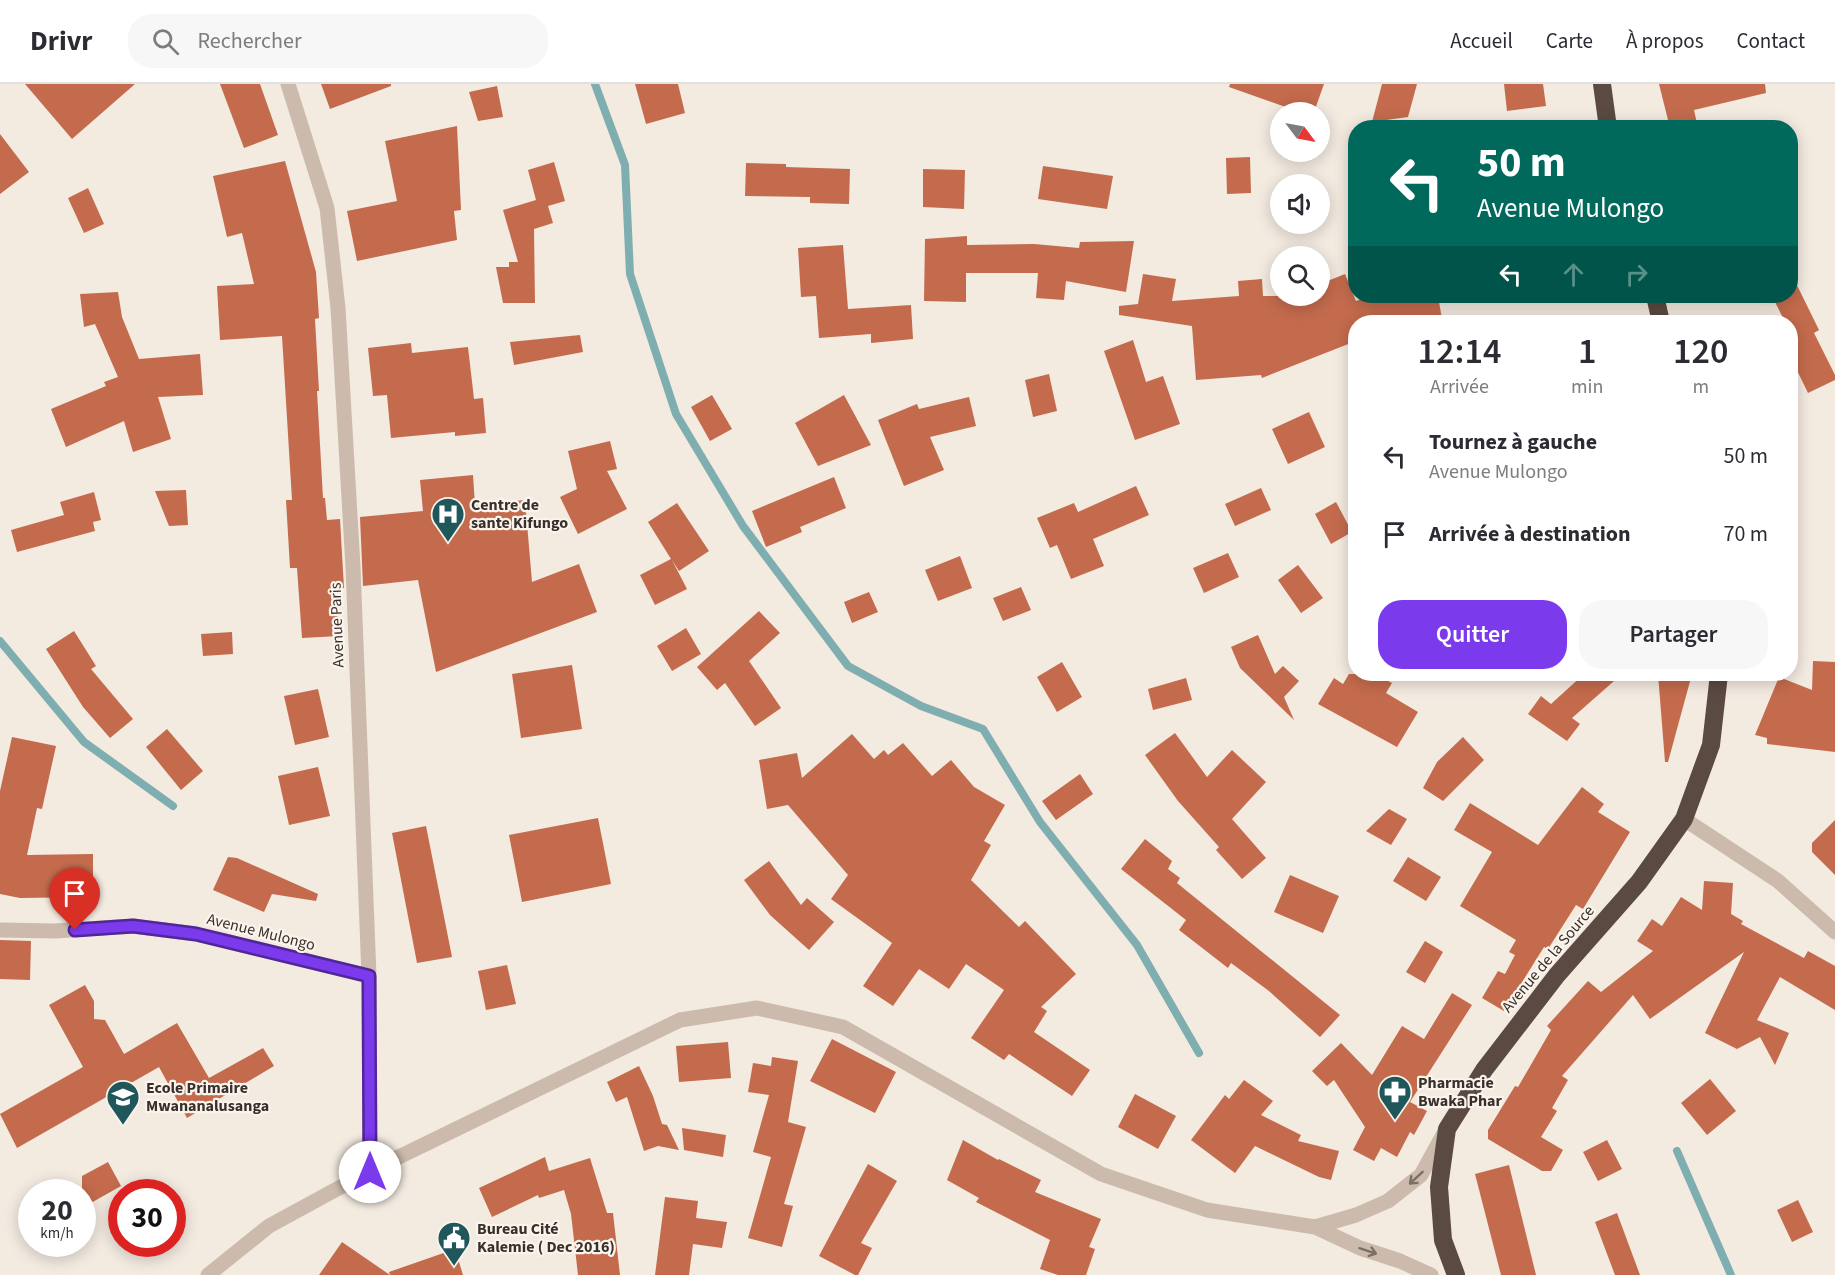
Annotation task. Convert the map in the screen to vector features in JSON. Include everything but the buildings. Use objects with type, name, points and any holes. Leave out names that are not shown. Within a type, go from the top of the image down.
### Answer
[{"type":"highway","points":[[1602,84],[1607,120]]},
{"type":"highway","name":"Avenue de la Source","points":[[1456,1275],[1443,1240],[1439,1187],[1447,1129],[1484,1070],[1557,975],[1639,882],[1684,819],[1711,745],[1718,681]]},
{"type":"street","name":"Avenue Paris","points":[[288,84],[327,208],[338,308],[353,567],[369,976],[370,1172]]},
{"type":"street","points":[[1684,819],[1778,881],[1835,932]]},
{"type":"street","name":"Avenue Mulongo","points":[[0,930],[55,931],[133,926],[196,934],[369,976]]},
{"type":"street","points":[[208,1275],[269,1226],[370,1172],[680,1020],[757,1008],[843,1027],[1101,1174],[1207,1210],[1315,1227],[1360,1248],[1400,1261],[1431,1275]]},
{"type":"street","points":[[1315,1227],[1356,1215],[1388,1201],[1422,1175],[1447,1129]]},
{"type":"waterway","points":[[595,84],[625,165],[630,274],[676,414],[743,526],[848,666],[921,706],[983,729],[1040,822],[1137,945],[1199,1053]]},
{"type":"waterway","points":[[0,641],[84,742],[173,806]]},
{"type":"waterway","points":[[1677,1151],[1731,1275]]},
{"type":"place","name":"Centre de sante Kifungo","points":[[448,543]]},
{"type":"place","name":"Pharmacie Bwaka Phar","points":[[1395,1121]]},
{"type":"place","name":"Ecole Primaire Mwananalusanga","points":[[123,1126]]},
{"type":"place","name":"Bureau Cité Kalemie ( Dec 2016)","points":[[454,1267]]},
{"type":"route","points":[[75,930],[133,926],[196,934],[250,949],[369,976],[370,1172]]}]
